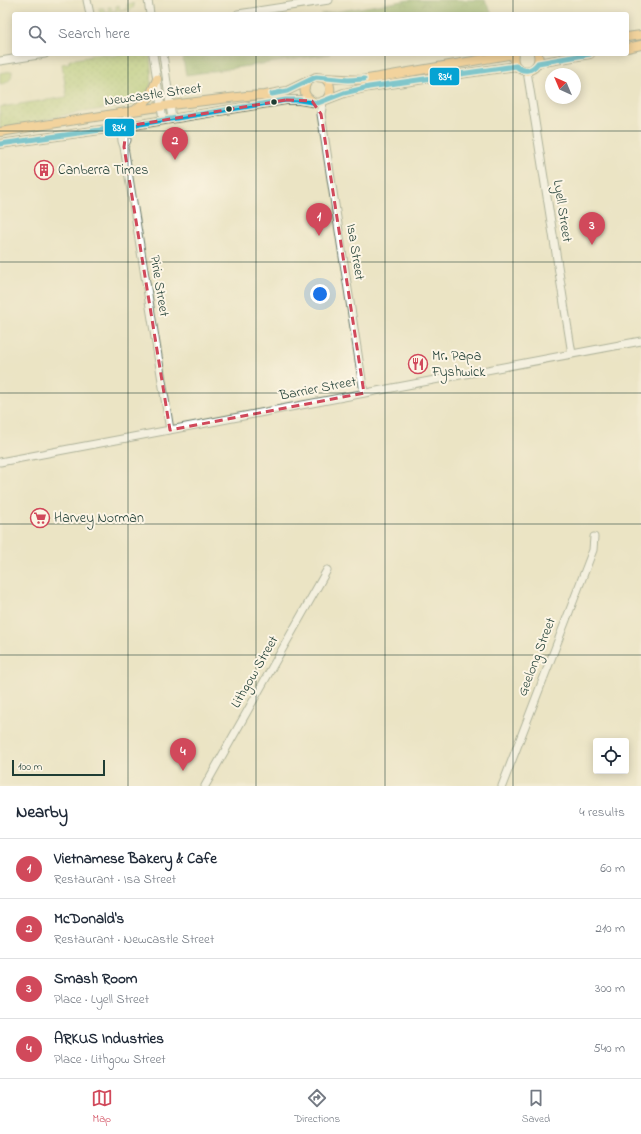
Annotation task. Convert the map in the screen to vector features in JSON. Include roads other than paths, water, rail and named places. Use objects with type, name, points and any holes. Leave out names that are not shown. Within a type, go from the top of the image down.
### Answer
[{"type":"main road","points":[[629,37],[641,35]]},
{"type":"main road","points":[[629,48],[641,45]]},
{"type":"main road","name":"Newcastle Street","points":[[0,132],[161,106],[271,94],[287,90],[316,77],[362,80],[502,56]]},
{"type":"main road","points":[[514,56],[516,66],[527,71],[533,69],[538,63],[538,56]]},
{"type":"main road","points":[[538,63],[578,56]]},
{"type":"main road","name":"Newcastle Street","points":[[0,144],[122,127],[286,100],[312,102],[324,101],[344,93],[370,87],[516,66]]},
{"type":"main road","points":[[324,78],[330,89],[329,95],[324,101]]},
{"type":"main road","points":[[133,111],[149,98],[157,79]]},
{"type":"main road","points":[[308,81],[304,92],[307,98],[312,102]]},
{"type":"street","points":[[88,0],[90,12]]},
{"type":"street","points":[[148,0],[150,12]]},
{"type":"street","points":[[251,12],[329,0]]},
{"type":"street","points":[[0,61],[32,56]]},
{"type":"street","points":[[153,56],[163,120]]},
{"type":"street","points":[[163,56],[172,119]]},
{"type":"street","name":"Lyell Street","points":[[527,71],[572,354]]},
{"type":"street","name":"Isa Street","points":[[324,101],[321,114],[364,393]]},
{"type":"street","name":"Isa Street","points":[[312,102],[321,114]]},
{"type":"street","points":[[106,115],[122,127],[124,121],[133,111]]},
{"type":"street","name":"Pirie Street","points":[[122,127],[126,131],[124,147],[170,430]]},
{"type":"street","name":"Barrier Street","points":[[0,462],[641,341]]},
{"type":"street","name":"Geelong Street","points":[[502,786],[592,550],[594,537]]},
{"type":"street","name":"Lithgow Street","points":[[205,786],[328,570]]},
{"type":"place","name":"McDonald's","points":[[175,160]]},
{"type":"place","name":"Canberra Times","points":[[44,170]]},
{"type":"place","name":"Vietnamese Bakery & Cafe","points":[[319,236]]},
{"type":"place","name":"Smash Room","points":[[592,245]]},
{"type":"place","name":"Mr. Papa Fyshwick","points":[[418,364]]},
{"type":"place","name":"Harvey Norman","points":[[40,518]]},
{"type":"place","name":"ARKUS Industries","points":[[183,771]]}]
